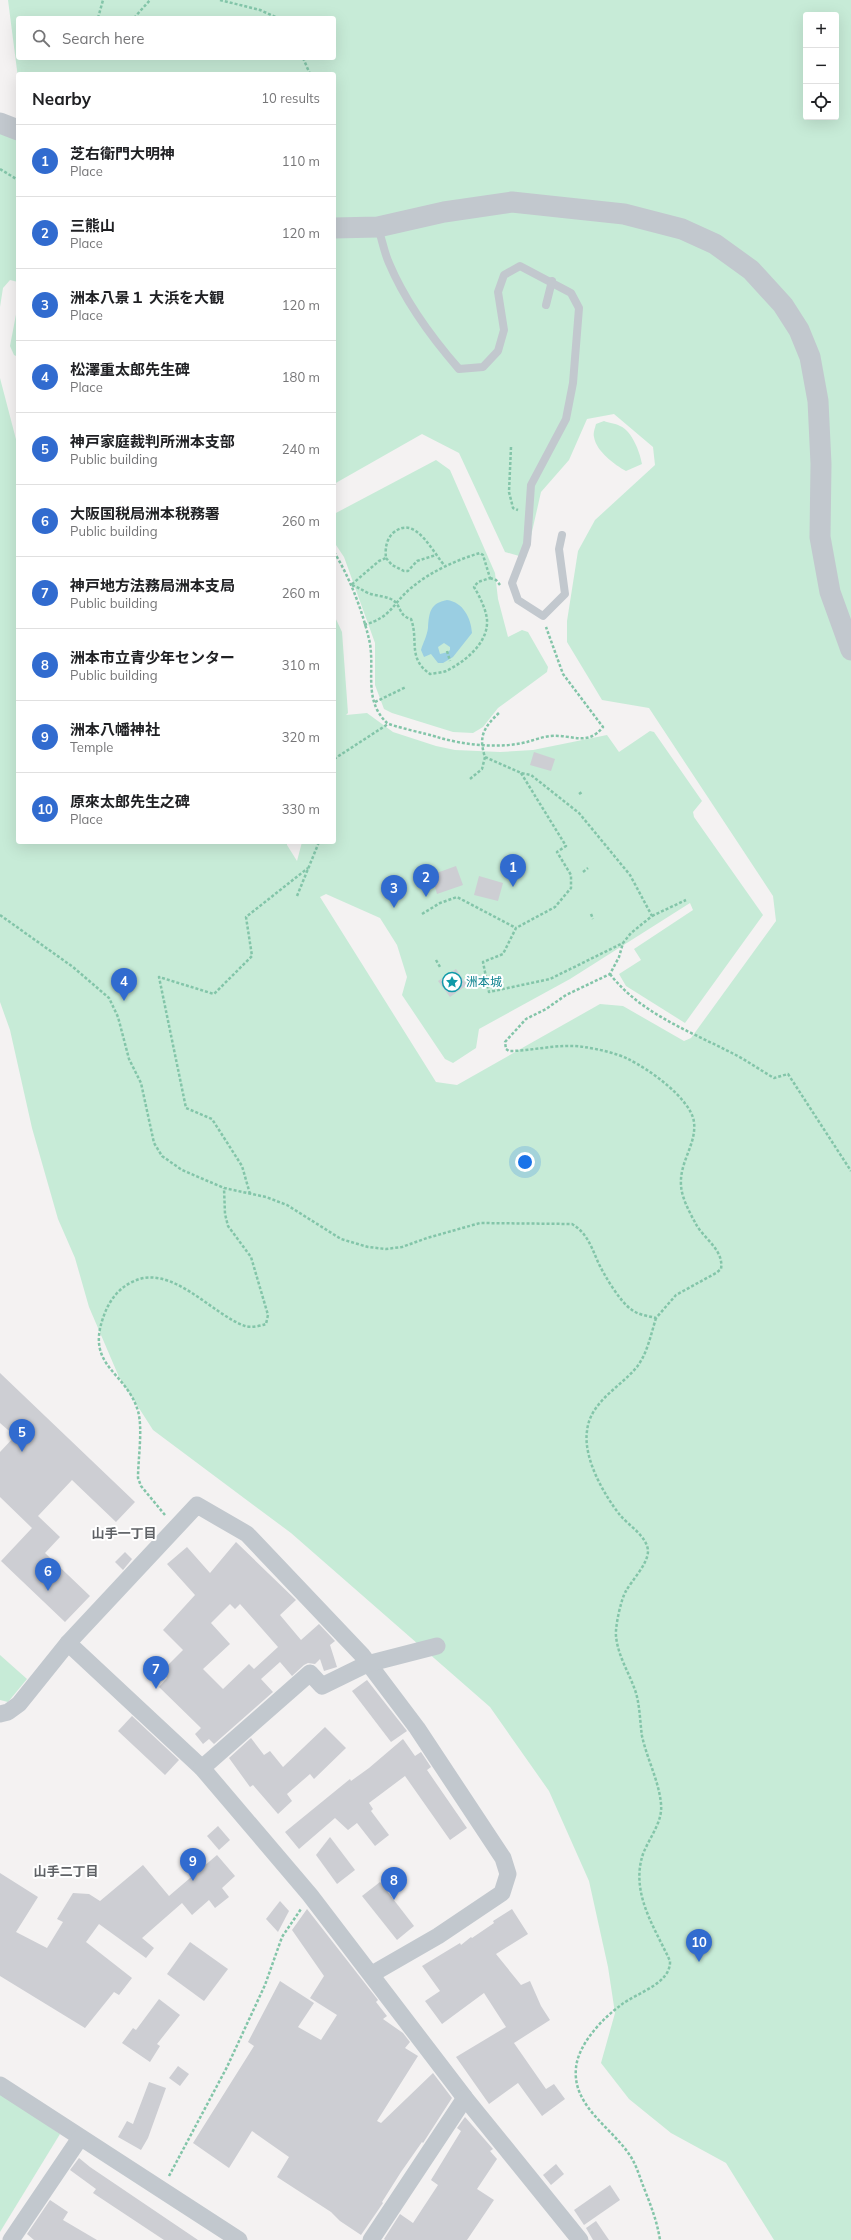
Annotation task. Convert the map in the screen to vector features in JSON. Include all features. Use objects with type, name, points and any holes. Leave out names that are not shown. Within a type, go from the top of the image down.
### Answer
[{"type":"street","points":[[0,123],[16,129]]},
{"type":"street","points":[[336,228],[378,227],[444,212],[512,202],[624,214],[682,229],[715,244],[751,270],[783,305],[798,330],[810,357],[818,401],[821,464],[820,537],[830,592],[851,650]]},
{"type":"street","points":[[0,1714],[8,1712],[19,1704],[68,1643],[197,1505],[247,1534],[362,1655],[367,1664],[417,1728],[503,1858],[508,1874],[502,1893],[438,1936],[372,1974]]},
{"type":"street","points":[[68,1643],[202,1768],[310,1895],[372,1974],[465,2098],[580,2240]]},
{"type":"street","points":[[202,1768],[310,1673],[322,1686],[367,1664],[437,1646]]},
{"type":"street","points":[[0,2085],[239,2240]]},
{"type":"street","points":[[371,2240],[465,2098]]},
{"type":"street","points":[[10,2240],[80,2138]]},
{"type":"lane","points":[[378,227],[389,263],[412,305],[437,344],[459,369],[483,367],[498,351],[504,330],[498,292],[504,275],[520,266],[552,281],[572,293],[579,308],[573,383],[566,419],[531,486],[527,544],[512,582],[518,600],[543,616],[565,594],[559,549],[562,535]]},
{"type":"lane","points":[[546,305],[552,281]]},
{"type":"path","points":[[99,16],[103,0]]},
{"type":"path","points":[[136,16],[150,0]]},
{"type":"path","points":[[220,0],[260,10],[274,16]]},
{"type":"path","points":[[304,60],[309,72]]},
{"type":"path","points":[[0,169],[16,179]]},
{"type":"path","points":[[511,447],[509,474],[510,503],[513,508],[529,514]]},
{"type":"path","points":[[436,555],[417,561],[408,571],[404,572],[392,565],[386,558],[385,550],[388,539],[394,532],[406,528],[414,529],[422,534],[446,567]]},
{"type":"path","points":[[364,625],[381,619],[412,587],[446,567],[480,553],[483,555],[490,578]]},
{"type":"path","points":[[336,556],[351,585],[369,640],[370,687],[377,711],[388,724],[448,741],[481,746],[522,743],[551,736],[589,738],[598,733],[603,727],[563,674],[543,616]]},
{"type":"path","points":[[351,585],[379,561],[386,558]]},
{"type":"path","points":[[351,585],[359,587],[368,593],[381,595],[397,604],[399,612],[405,617],[411,619],[413,623],[414,650],[423,669],[430,674],[445,672],[476,649],[488,624],[480,598],[474,587],[478,582],[490,578],[496,580]]},
{"type":"path","points":[[446,652],[450,661]]},
{"type":"path","points":[[375,702],[406,687]]},
{"type":"path","points":[[470,779],[477,775],[482,769],[485,757],[481,746],[483,733],[500,712]]},
{"type":"path","points":[[336,758],[388,724]]},
{"type":"path","points":[[485,757],[521,773],[531,775],[579,813],[630,875],[652,916]]},
{"type":"path","points":[[521,773],[566,846],[557,852],[572,875],[571,888],[555,907],[516,928],[504,954],[483,962],[489,992],[550,980],[624,943]]},
{"type":"path","points":[[297,896],[318,844]]},
{"type":"path","points":[[250,1194],[242,1166],[212,1119],[186,1108],[159,977],[214,994],[252,956],[246,917],[308,868]]},
{"type":"path","points":[[582,872],[588,868]]},
{"type":"path","points":[[422,914],[440,903],[457,897],[516,928]]},
{"type":"path","points":[[660,2240],[657,2222],[639,2172],[621,2143],[585,2104],[578,2090],[576,2068],[579,2056],[591,2035],[605,2018],[622,2004],[665,1977],[671,1968],[670,1961],[644,1908],[640,1890],[639,1872],[643,1854],[659,1818],[661,1806],[642,1736],[636,1693],[621,1657],[616,1635],[625,1593],[648,1557],[648,1548],[645,1540],[621,1516],[609,1500],[597,1479],[589,1452],[586,1434],[588,1423],[603,1398],[637,1367],[649,1342],[656,1318],[676,1295],[716,1273],[721,1269],[722,1263],[720,1255],[698,1227],[683,1196],[681,1182],[683,1164],[692,1139],[694,1122],[688,1106],[676,1093],[628,1059],[584,1047],[509,1051],[506,1049],[505,1042],[526,1019],[546,1009],[566,995],[610,974],[620,957],[624,943],[631,933],[652,916],[686,900]]},
{"type":"path","points":[[590,914],[593,919]]},
{"type":"path","points":[[0,915],[73,967],[109,998],[118,1017],[129,1059],[141,1083],[154,1143],[162,1156],[182,1170],[224,1188],[287,1205],[341,1239],[386,1249],[402,1247],[427,1238],[480,1223],[572,1224],[582,1229],[592,1246],[598,1263],[617,1293],[631,1310],[656,1318]]},
{"type":"path","points":[[436,960],[440,967]]},
{"type":"path","points":[[610,974],[632,998],[673,1024],[734,1054],[774,1078],[788,1074],[851,1171]]},
{"type":"path","points":[[176,1528],[141,1486],[138,1478],[138,1413],[130,1393],[106,1365],[99,1351],[98,1334],[106,1308],[114,1296],[125,1285],[139,1278],[154,1277],[174,1283],[246,1327],[266,1324],[268,1315],[251,1257],[228,1226],[225,1214],[224,1188]]},
{"type":"path","points":[[162,2190],[227,2067],[265,1985],[282,1937],[310,1895]]},
{"type":"green space","points":[[8,0],[851,0],[851,2240],[774,2240],[726,2163],[671,2133],[629,2099],[601,2063],[615,2013],[608,1967],[589,1881],[549,1791],[490,1707],[291,1533],[153,1430],[119,1377],[89,1307],[75,1258],[58,1219],[32,1128],[10,1030],[0,1002],[0,378],[16,439],[16,844],[287,844],[297,861],[301,844],[336,844],[336,619],[342,632],[348,713],[346,715],[367,713],[393,732],[436,746],[455,750],[500,752],[533,750],[607,735],[619,752],[650,731],[654,732],[702,801],[693,812],[694,817],[763,915],[685,1023],[626,986],[619,974],[641,960],[634,949],[693,910],[690,903],[570,979],[479,1029],[476,1048],[453,1063],[445,1059],[402,995],[407,977],[397,945],[380,918],[326,894],[320,897],[436,1082],[457,1085],[600,1004],[623,1006],[684,1041],[691,1038],[776,921],[773,896],[649,708],[602,700],[567,642],[567,621],[578,551],[595,520],[655,465],[653,447],[614,414],[587,419],[569,460],[541,492],[526,558],[505,552],[459,453],[422,434],[336,483],[336,72],[17,72]]},
{"type":"green space","points":[[0,114],[16,121],[16,282],[10,280],[3,288],[0,307]]},
{"type":"green space","points":[[16,314],[16,356],[14,355],[10,346]]},
{"type":"green space","points":[[604,421],[618,425],[628,432],[637,448],[642,464],[626,471],[602,452],[595,442],[594,434],[596,424]]},
{"type":"green space","points":[[436,460],[450,470],[495,573],[498,599],[508,637],[522,630],[528,632],[548,667],[547,672],[498,708],[483,727],[473,733],[453,732],[392,713],[384,709],[375,685],[375,643],[344,557],[336,545],[336,513]]},
{"type":"green space","points":[[0,1655],[27,1679],[8,1702],[0,1700]]},
{"type":"green space","points":[[0,2092],[60,2134],[0,2232]]},
{"type":"water","points":[[441,601],[453,601],[462,607],[468,616],[472,633],[453,657],[443,663],[438,663],[431,654],[424,657],[421,650],[427,634],[430,613],[434,606]],"holes":[[[444,643],[450,647],[448,652],[440,654],[438,647]]]},
{"type":"building","points":[[534,752],[555,759],[551,771],[530,765]]},
{"type":"building","points":[[456,866],[463,885],[437,894],[431,875]]},
{"type":"building","points":[[479,876],[503,883],[498,901],[474,895]]},
{"type":"building","points":[[456,969],[467,985],[450,997],[438,981]]},
{"type":"building","points":[[0,1373],[135,1502],[116,1522],[72,1480],[38,1516],[60,1537],[45,1553],[90,1596],[65,1622],[1,1561],[32,1528],[0,1497],[0,1452],[15,1436],[0,1423]]},
{"type":"building","points":[[236,1542],[296,1600],[280,1615],[301,1640],[319,1624],[335,1641],[330,1645],[337,1667],[324,1671],[320,1659],[315,1664],[308,1663],[304,1665],[292,1676],[280,1662],[261,1679],[273,1692],[214,1744],[209,1739],[203,1744],[195,1734],[201,1728],[159,1687],[167,1678],[161,1672],[183,1650],[163,1630],[195,1595],[167,1564],[187,1547],[210,1573]],"holes":[[[230,1604],[235,1609],[240,1604],[278,1647],[254,1669],[249,1664],[223,1689],[203,1669],[230,1644],[211,1623]]]},
{"type":"building","points":[[125,1552],[132,1559],[123,1570],[115,1562]]},
{"type":"building","points":[[367,1680],[407,1731],[391,1742],[352,1691]]},
{"type":"building","points":[[132,1716],[179,1760],[165,1775],[118,1731]]},
{"type":"building","points":[[325,1727],[346,1748],[314,1779],[310,1774],[287,1794],[292,1801],[278,1814],[253,1785],[250,1787],[229,1758],[251,1738],[264,1755],[270,1751],[283,1767]]},
{"type":"building","points":[[403,1739],[415,1756],[421,1752],[431,1767],[427,1770],[467,1828],[450,1840],[405,1776],[369,1803],[373,1809],[371,1811],[389,1835],[375,1846],[357,1823],[348,1830],[335,1818],[299,1849],[285,1832],[350,1779],[351,1781],[369,1768]]},
{"type":"building","points":[[218,1826],[230,1840],[219,1850],[207,1836]]},
{"type":"building","points":[[330,1837],[355,1870],[337,1884],[316,1855]]},
{"type":"building","points":[[217,1855],[235,1876],[222,1888],[229,1897],[215,1908],[209,1900],[192,1915],[182,1903],[142,1938],[154,1948],[146,1958],[99,1924],[86,1942],[132,1978],[119,1995],[114,1992],[85,2028],[0,1976],[0,1873],[38,1897],[16,1932],[47,1948],[63,1922],[57,1919],[73,1893],[89,1894],[100,1901],[143,1865],[169,1896]]},
{"type":"building","points":[[380,1882],[414,1926],[397,1940],[362,1896]]},
{"type":"building","points":[[280,1901],[289,1911],[278,1932],[266,1919]]},
{"type":"building","points":[[307,1909],[378,2000],[376,2002],[387,2016],[383,2019],[403,2033],[410,2042],[405,2048],[418,2056],[377,2121],[381,2123],[433,2073],[452,2098],[423,2143],[422,2142],[401,2172],[382,2202],[383,2203],[361,2235],[340,2221],[331,2212],[277,2177],[289,2157],[252,2131],[229,2168],[193,2143],[254,2046],[248,2042],[280,1981],[314,2003],[298,2027],[321,2040],[337,2015],[310,1998],[324,1976],[292,1930]]},
{"type":"building","points":[[512,1909],[528,1934],[496,1954],[521,1985],[530,1981],[541,2006],[550,2020],[514,2043],[546,2089],[554,2084],[565,2099],[542,2116],[518,2083],[489,2104],[456,2057],[506,2027],[484,1993],[442,2024],[425,2001],[440,1991],[422,1966],[460,1943],[461,1945]]},
{"type":"building","points":[[190,1942],[228,1969],[204,2001],[167,1974]]},
{"type":"building","points":[[159,1999],[180,2015],[157,2044],[160,2046],[150,2062],[122,2043],[133,2028],[136,2030]]},
{"type":"building","points":[[178,2066],[189,2074],[180,2086],[169,2078]]},
{"type":"building","points":[[149,2082],[166,2088],[148,2138],[141,2150],[118,2137],[127,2121],[133,2124]]},
{"type":"building","points":[[465,2117],[493,2149],[490,2151],[497,2159],[477,2189],[494,2200],[467,2240],[385,2240],[384,2239],[400,2214],[413,2223],[438,2185],[431,2180],[461,2131],[457,2128]]},
{"type":"building","points":[[79,2158],[198,2240],[164,2240],[93,2193],[96,2189],[70,2170]]},
{"type":"building","points":[[556,2164],[564,2174],[551,2185],[543,2175]]},
{"type":"building","points":[[610,2185],[620,2200],[584,2225],[574,2210]]},
{"type":"building","points":[[50,2200],[68,2212],[63,2220],[97,2240],[34,2240],[27,2234]]},
{"type":"building","points":[[596,2221],[609,2240],[593,2240],[586,2228]]},
{"type":"place","name":"芝右衛門大明神","points":[[513,887]]},
{"type":"place","name":"三熊山","points":[[426,897]]},
{"type":"place","name":"洲本八景１ 大浜を大観","points":[[394,908]]},
{"type":"place","name":"洲本城","points":[[452,982]]},
{"type":"place","name":"松澤重太郎先生碑","points":[[124,1001]]},
{"type":"place","name":"神戸家庭裁判所洲本支部","points":[[22,1452]]},
{"type":"place","name":"大阪国税局洲本税務署","points":[[48,1591]]},
{"type":"place","name":"神戸地方法務局洲本支局","points":[[156,1689]]},
{"type":"place","name":"洲本八幡神社","points":[[193,1881]]},
{"type":"place","name":"洲本市立青少年センター","points":[[394,1900]]},
{"type":"place","name":"原來太郎先生之碑","points":[[699,1962]]},
{"type":"district","name":"山手一丁目","points":[[124,1533]]},
{"type":"district","name":"山手二丁目","points":[[66,1871]]}]
